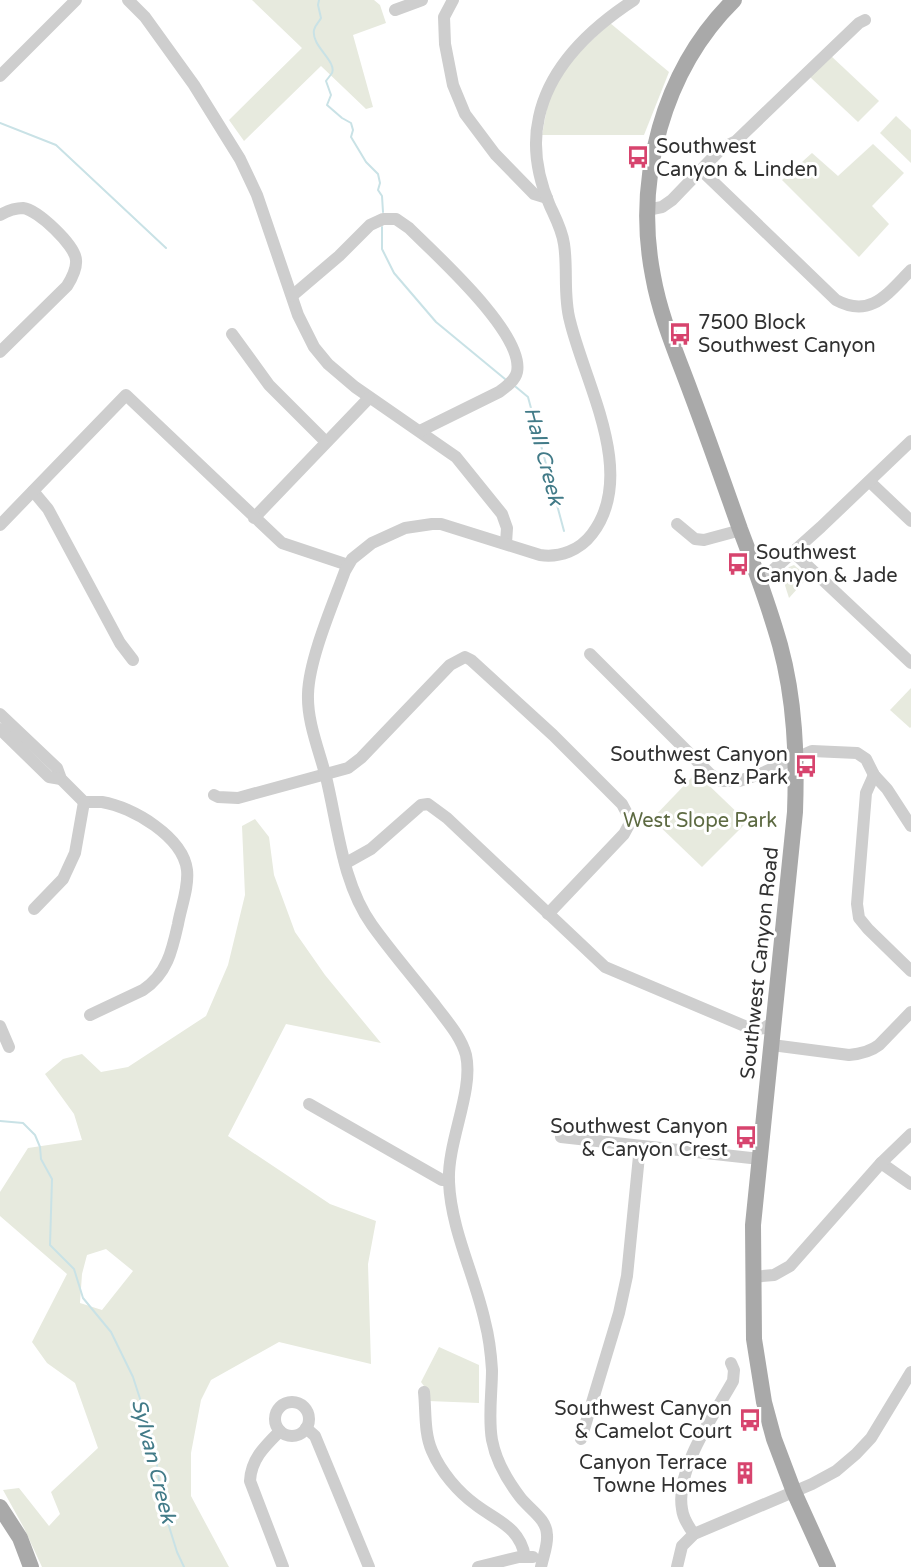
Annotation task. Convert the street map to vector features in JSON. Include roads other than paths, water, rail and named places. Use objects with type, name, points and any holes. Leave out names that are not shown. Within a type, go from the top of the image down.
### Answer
[{"type":"main road","name":"Southwest Canyon Road","points":[[734,0],[700,42],[675,86],[658,134],[649,180],[647,210],[649,251],[658,299],[774,626],[786,672],[793,717],[796,759],[795,812],[753,1225],[754,1339],[764,1402],[774,1439],[794,1492],[828,1567]]},
{"type":"main road","points":[[0,1507],[20,1539],[31,1567]]},
{"type":"street","points":[[0,76],[76,0]]},
{"type":"street","points":[[128,0],[155,30],[231,141],[258,195],[307,336],[320,355],[369,398],[456,457],[505,519],[508,536],[506,543]]},
{"type":"street","points":[[395,10],[422,0]]},
{"type":"street","points":[[451,0],[444,17],[445,44],[453,85],[465,114],[495,154],[534,194],[547,198]]},
{"type":"street","points":[[478,1567],[525,1557],[542,1563],[547,1535],[544,1523],[508,1480],[492,1441],[490,1420],[492,1369],[489,1344],[485,1321],[455,1220],[448,1180],[451,1152],[467,1080],[465,1053],[452,1027],[361,908],[346,863],[310,718],[308,694],[313,664],[348,565],[368,546],[405,528],[441,524],[547,556],[570,552],[581,546],[597,527],[604,513],[611,485],[611,471],[602,423],[569,319],[561,228],[547,198],[536,156],[539,117],[551,83],[576,48],[634,0]]},
{"type":"street","points":[[647,210],[667,204],[722,148],[736,141],[865,20]]},
{"type":"street","points":[[701,170],[836,300],[845,305],[857,307],[873,305],[888,294],[911,270]]},
{"type":"street","points":[[0,215],[17,209],[35,212],[71,246],[76,258],[74,274],[67,286],[0,351]]},
{"type":"street","points":[[292,296],[339,256],[370,225],[383,219],[396,219],[409,228],[489,309],[502,328],[517,360],[517,374],[510,384],[499,392],[420,431]]},
{"type":"street","points":[[232,334],[269,386],[326,442]]},
{"type":"street","points":[[0,525],[126,395],[282,543],[348,565]]},
{"type":"street","points":[[254,518],[369,398]]},
{"type":"street","points":[[758,577],[772,570],[793,552],[911,441]]},
{"type":"street","points":[[870,482],[911,521]]},
{"type":"street","points":[[33,491],[48,509],[120,644],[133,660]]},
{"type":"street","points":[[676,524],[695,539],[704,540],[741,530]]},
{"type":"street","points":[[793,552],[911,663]]},
{"type":"street","points":[[590,654],[710,774],[721,780],[729,782],[749,778],[812,751],[857,753],[866,759],[874,775],[887,789],[911,826]]},
{"type":"street","points":[[214,795],[238,798],[348,768],[361,758],[450,665],[465,657],[561,743],[622,804],[631,821],[624,834],[548,914]]},
{"type":"street","points":[[0,714],[57,768],[61,779],[84,802],[102,802],[145,820],[157,827],[179,847],[185,860],[188,872],[172,952],[163,971],[142,990],[90,1015]]},
{"type":"street","points":[[0,729],[49,777],[61,779]]},
{"type":"street","points":[[874,775],[866,793],[857,904],[859,918],[911,971]]},
{"type":"street","points":[[34,909],[63,879],[75,853],[84,802]]},
{"type":"street","points":[[346,863],[371,849],[421,806],[428,804],[447,818],[598,962],[612,971],[754,1030],[764,1028],[774,1022]]},
{"type":"street","points":[[772,1045],[849,1055],[859,1054],[873,1050],[911,1012]]},
{"type":"street","points":[[0,1026],[9,1047]]},
{"type":"street","points":[[309,1104],[442,1180],[448,1180]]},
{"type":"street","points":[[752,1277],[774,1275],[790,1266],[881,1163],[911,1134]]},
{"type":"street","points":[[561,1137],[760,1159]]},
{"type":"street","points":[[581,1439],[619,1313],[627,1276],[640,1146]]},
{"type":"street","points":[[881,1163],[911,1184]]},
{"type":"street","points":[[694,1534],[682,1510],[684,1471],[734,1378],[731,1363]]},
{"type":"street","points":[[677,1567],[682,1546],[694,1534],[826,1477],[856,1454],[871,1438],[911,1372]]},
{"type":"street","points":[[424,1392],[427,1433],[440,1467],[468,1499],[511,1528],[522,1544],[525,1557]]},
{"type":"street","points":[[291,1402],[302,1406],[306,1411],[308,1423],[306,1428],[294,1436],[284,1434],[275,1423],[276,1413],[280,1407],[291,1402]]},
{"type":"street","points":[[306,1428],[315,1436],[369,1567]]},
{"type":"street","points":[[280,1431],[256,1457],[251,1468],[250,1481],[280,1566]]},
{"type":"waterway","name":"Hall Creek","points":[[319,0],[321,18],[315,28],[314,36],[333,68],[326,81],[331,95],[327,105],[351,123],[353,130],[351,137],[366,162],[378,174],[380,183],[378,190],[382,196],[383,212]]},
{"type":"waterway","points":[[0,123],[56,145],[166,248]]},
{"type":"waterway","name":"Hall Creek","points":[[382,227],[382,249],[394,273],[436,322],[505,379]]},
{"type":"waterway","name":"Hall Creek","points":[[516,387],[528,397],[564,531]]},
{"type":"waterway","name":"Sylvan Creek","points":[[0,1121],[23,1123],[35,1135],[40,1147],[41,1159],[52,1179],[50,1245],[74,1269],[83,1298],[111,1332],[133,1377],[153,1439],[163,1507],[184,1567]]},
{"type":"place","name":"Southwest Canyon & Linden","points":[[638,157]]},
{"type":"place","name":"7500 Block Southwest Canyon","points":[[680,334]]},
{"type":"place","name":"Southwest Canyon & Jade","points":[[738,564]]},
{"type":"place","name":"Southwest Canyon & Benz Park","points":[[806,766]]},
{"type":"place","name":"Southwest Canyon & Canyon Crest","points":[[746,1137]]},
{"type":"place","name":"Southwest Canyon & Camelot Court","points":[[750,1420]]},
{"type":"place","name":"Canyon Terrace Towne Homes","points":[[745,1473]]},
{"type":"park label","name":"West Slope Park","points":[[700,820]]}]
